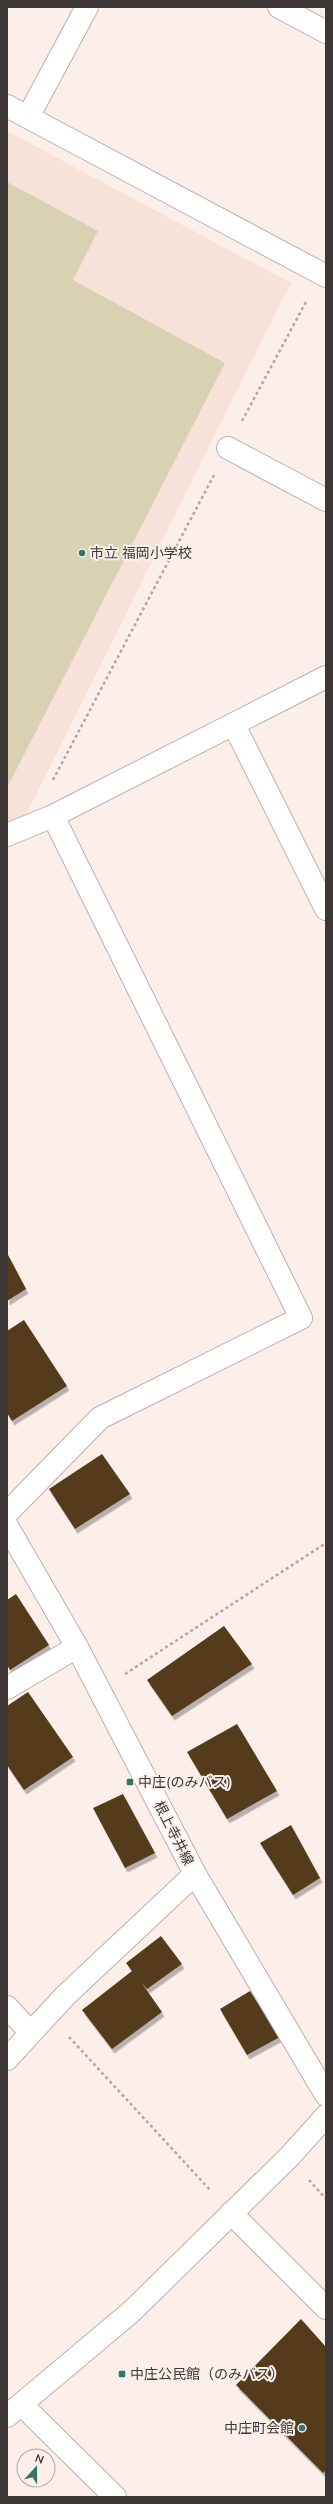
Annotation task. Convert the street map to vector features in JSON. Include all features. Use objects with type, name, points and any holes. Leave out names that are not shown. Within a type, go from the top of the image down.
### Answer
[{"type":"street","points":[[28,118],[87,7]]},
{"type":"street","points":[[279,7],[326,32]]},
{"type":"street","points":[[7,106],[324,271]]},
{"type":"street","points":[[228,448],[326,500]]},
{"type":"street","points":[[7,835],[53,816],[326,677]]},
{"type":"street","points":[[234,725],[326,909]]},
{"type":"street","points":[[7,1513],[100,1418],[301,1318],[53,816]]},
{"type":"street","name":"根上寺井線","points":[[7,1526],[77,1647],[195,1874],[326,2095]]},
{"type":"street","points":[[7,1688],[77,1647]]},
{"type":"street","points":[[7,2060],[65,1996],[195,1874]]},
{"type":"street","points":[[7,2007],[31,2033]]},
{"type":"street","points":[[116,2497],[14,2410],[131,2312],[292,2154],[326,2116]]},
{"type":"street","points":[[232,2213],[326,2308]]},
{"type":"path","points":[[53,816],[53,780],[228,448],[324,271]]},
{"type":"path","points":[[100,1690],[326,1543]]},
{"type":"path","points":[[48,2015],[232,2213]]},
{"type":"shaded area","name":"市立 福岡小学校","points":[[7,131],[291,283],[19,829],[7,823]]},
{"type":"shaded area","name":"市立 福岡小学校","points":[[7,182],[98,231],[73,280],[225,363],[7,788]]},
{"type":"building","points":[[7,1253],[26,1289],[7,1301]]},
{"type":"building","points":[[24,1320],[67,1386],[12,1421],[7,1413],[7,1331]]},
{"type":"building","points":[[102,1454],[130,1494],[75,1529],[49,1489]]},
{"type":"building","points":[[16,1594],[49,1645],[10,1670],[7,1665],[7,1600]]},
{"type":"building","points":[[224,1626],[252,1664],[172,1716],[147,1680]]},
{"type":"building","points":[[28,1692],[73,1757],[24,1790],[7,1765],[7,1706]]},
{"type":"building","points":[[237,1724],[277,1791],[227,1819],[187,1752]]},
{"type":"building","points":[[123,1794],[155,1853],[125,1868],[93,1808]]},
{"type":"building","points":[[291,1825],[320,1878],[293,1895],[260,1843]]},
{"type":"building","points":[[161,1936],[182,1964],[147,1989],[141,1982],[162,2012],[112,2049],[82,2010],[132,1971],[126,1963]]},
{"type":"building","points":[[250,1991],[280,2037],[247,2055],[220,2009]]},
{"type":"building","name":"中庄町会館","points":[[301,2319],[326,2347],[326,2470],[323,2473],[236,2385]]},
{"type":"place","name":"市立 福岡小学校","points":[[82,553]]},
{"type":"place","name":"中庄(のみバス)","points":[[130,1782]]},
{"type":"place","name":"中庄公民館（のみバス）","points":[[122,2374]]},
{"type":"place","name":"中庄町会館","points":[[302,2428]]}]
